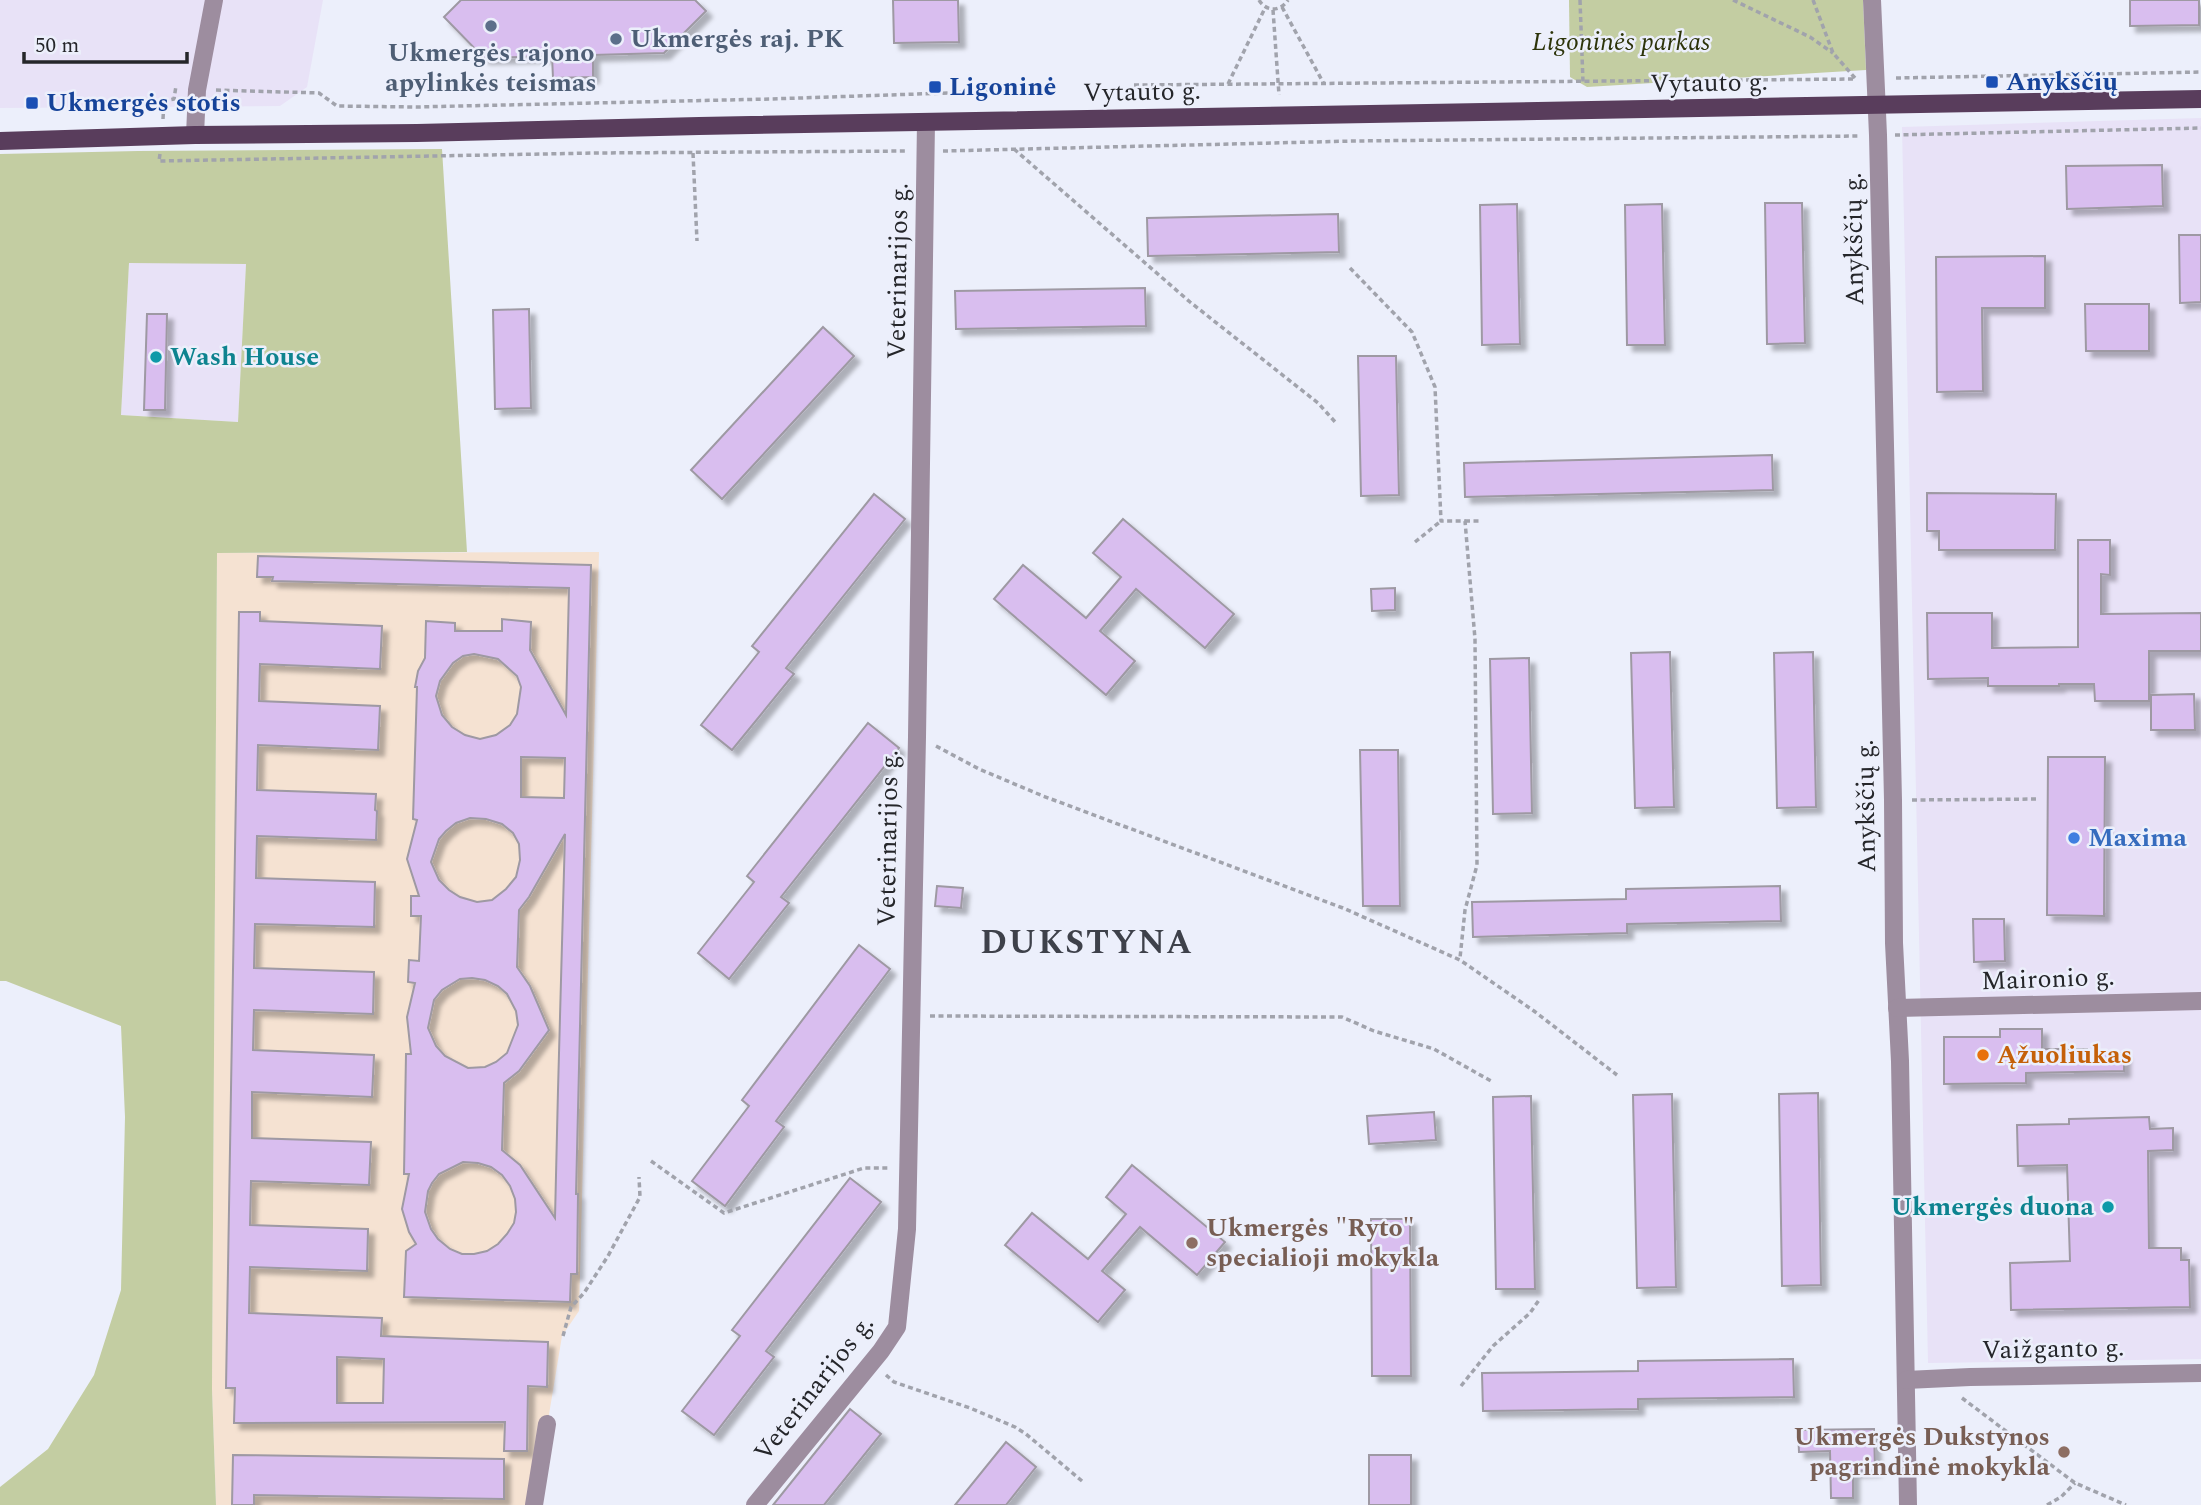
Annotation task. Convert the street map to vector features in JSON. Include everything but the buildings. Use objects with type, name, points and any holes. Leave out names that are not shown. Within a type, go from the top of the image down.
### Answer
[{"type":"main road","name":"Vytauto g.","points":[[0,141],[195,135],[2201,99]]},
{"type":"street","points":[[195,135],[197,90],[214,0]]},
{"type":"street","name":"Anykščių g.","points":[[1872,0],[1878,106],[1908,1505]]},
{"type":"street","name":"Veterinarijos g.","points":[[755,1505],[871,1363],[897,1327],[907,1229],[926,122]]},
{"type":"street","name":"Maironio g.","points":[[1897,1008],[2201,1002]]},
{"type":"street","name":"Vaižganto g.","points":[[1906,1380],[2201,1373]]},
{"type":"street","points":[[534,1505],[547,1424]]},
{"type":"path","points":[[1259,0],[1265,8],[1273,10],[1282,7],[1287,0]]},
{"type":"path","points":[[1580,0],[1583,82]]},
{"type":"path","points":[[1733,0],[1810,37],[1833,53],[1856,79]]},
{"type":"path","points":[[1813,0],[1833,53]]},
{"type":"path","points":[[1282,7],[1324,84]]},
{"type":"path","points":[[1228,84],[1265,8]]},
{"type":"path","points":[[1273,10],[1279,116]]},
{"type":"path","points":[[1134,85],[1856,79],[2201,72]]},
{"type":"path","points":[[176,88],[319,93],[337,106],[416,107],[1036,90]]},
{"type":"path","points":[[1014,149],[1190,302],[1318,403],[1337,424]]},
{"type":"path","points":[[693,153],[697,241]]},
{"type":"path","points":[[1350,268],[1412,332],[1435,387],[1441,521]]},
{"type":"path","points":[[1415,542],[1441,521],[1481,521]]},
{"type":"path","points":[[1460,960],[1465,910],[1477,865],[1475,639],[1465,521]]},
{"type":"path","points":[[917,737],[979,769],[1043,796],[1342,908],[1460,960],[1534,1011],[1617,1075]]},
{"type":"path","points":[[1894,800],[2039,799]]},
{"type":"path","points":[[911,1016],[1342,1017],[1374,1031],[1434,1049],[1491,1081]]},
{"type":"path","points":[[651,1161],[724,1213],[864,1168],[908,1168]]},
{"type":"path","points":[[562,1336],[571,1307],[584,1293],[608,1256],[640,1197],[639,1178]]},
{"type":"path","points":[[1461,1387],[1493,1346],[1530,1313],[1539,1300]]},
{"type":"path","points":[[871,1363],[894,1382],[970,1408],[1015,1427],[1082,1481]]},
{"type":"path","points":[[1938,1379],[1937,1392],[1955,1393],[2075,1483],[2126,1505]]},
{"type":"path","points":[[2047,1505],[2061,1497],[2075,1483]]},
{"type":"shaded area","points":[[0,0],[323,0],[307,87],[280,106],[0,108]]},
{"type":"shaded area","points":[[2201,118],[2201,1359],[1928,1363],[1902,127]]},
{"type":"shaded area","points":[[129,262],[246,264],[238,422],[121,415]]},
{"type":"shaded area","points":[[599,552],[579,1311],[562,1336],[534,1505],[216,1505],[212,1389],[217,553]]},
{"type":"green space","name":"Ligoninės parkas","points":[[1569,0],[1863,0],[1866,70],[1587,87],[1570,77]]},
{"type":"green space","points":[[442,149],[467,552],[217,553],[212,1389],[216,1505],[0,1505],[0,1487],[48,1449],[94,1375],[121,1290],[125,1117],[121,1026],[0,981],[0,154]],"holes":[[[129,263],[246,264],[238,422],[121,415]]]},
{"type":"place","name":"Ukmergės rajono apylinkės teismas","points":[[491,26]]},
{"type":"place","name":"Ukmergės raj. PK","points":[[616,39]]},
{"type":"place","name":"Anykščių","points":[[1992,82]]},
{"type":"place","name":"Ligoninė","points":[[935,87]]},
{"type":"place","name":"Ukmergės stotis","points":[[32,103]]},
{"type":"place","name":"Wash House","points":[[156,357]]},
{"type":"place","name":"Maxima","points":[[2074,838]]},
{"type":"place","name":"Ąžuoliukas","points":[[1983,1055]]},
{"type":"place","name":"Ukmergės duona","points":[[2108,1207]]},
{"type":"place","name":"Ukmergės \"Ryto\" specialioji mokykla","points":[[1192,1243]]},
{"type":"place","name":"Ukmergės Dukstynos pagrindinė mokykla","points":[[2064,1452]]},
{"type":"district","name":"DUKSTYNA","points":[[1087,943]]}]
